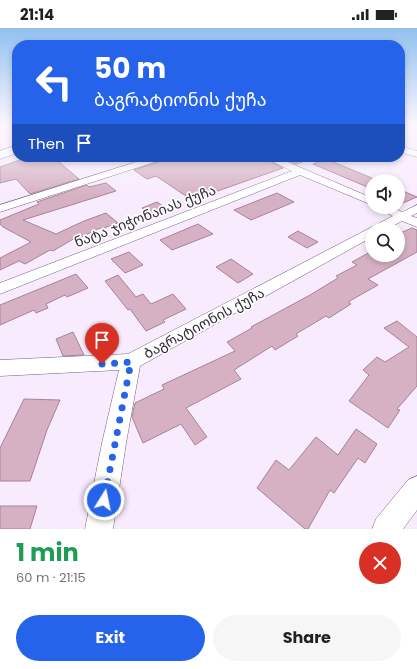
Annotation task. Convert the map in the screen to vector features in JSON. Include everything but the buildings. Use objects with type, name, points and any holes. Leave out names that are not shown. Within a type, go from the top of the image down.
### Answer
[{"type":"main road","points":[[0,155],[12,151]]},
{"type":"street","points":[[405,150],[417,154]]},
{"type":"street","points":[[0,209],[146,162]]},
{"type":"street","points":[[280,162],[365,199]]},
{"type":"street","name":"ნატა ჯიჭონაიას ქუჩა","points":[[0,289],[301,171]]},
{"type":"street","points":[[391,222],[417,208]]},
{"type":"street","points":[[398,214],[417,223]]},
{"type":"street","name":"ბაგრატიონის ქუჩა","points":[[0,368],[131,362],[365,236]]},
{"type":"street","points":[[99,529],[114,443],[131,362]]},
{"type":"street","points":[[386,529],[417,489]]},
{"type":"route","points":[[102,364],[131,362],[104,500]]}]
